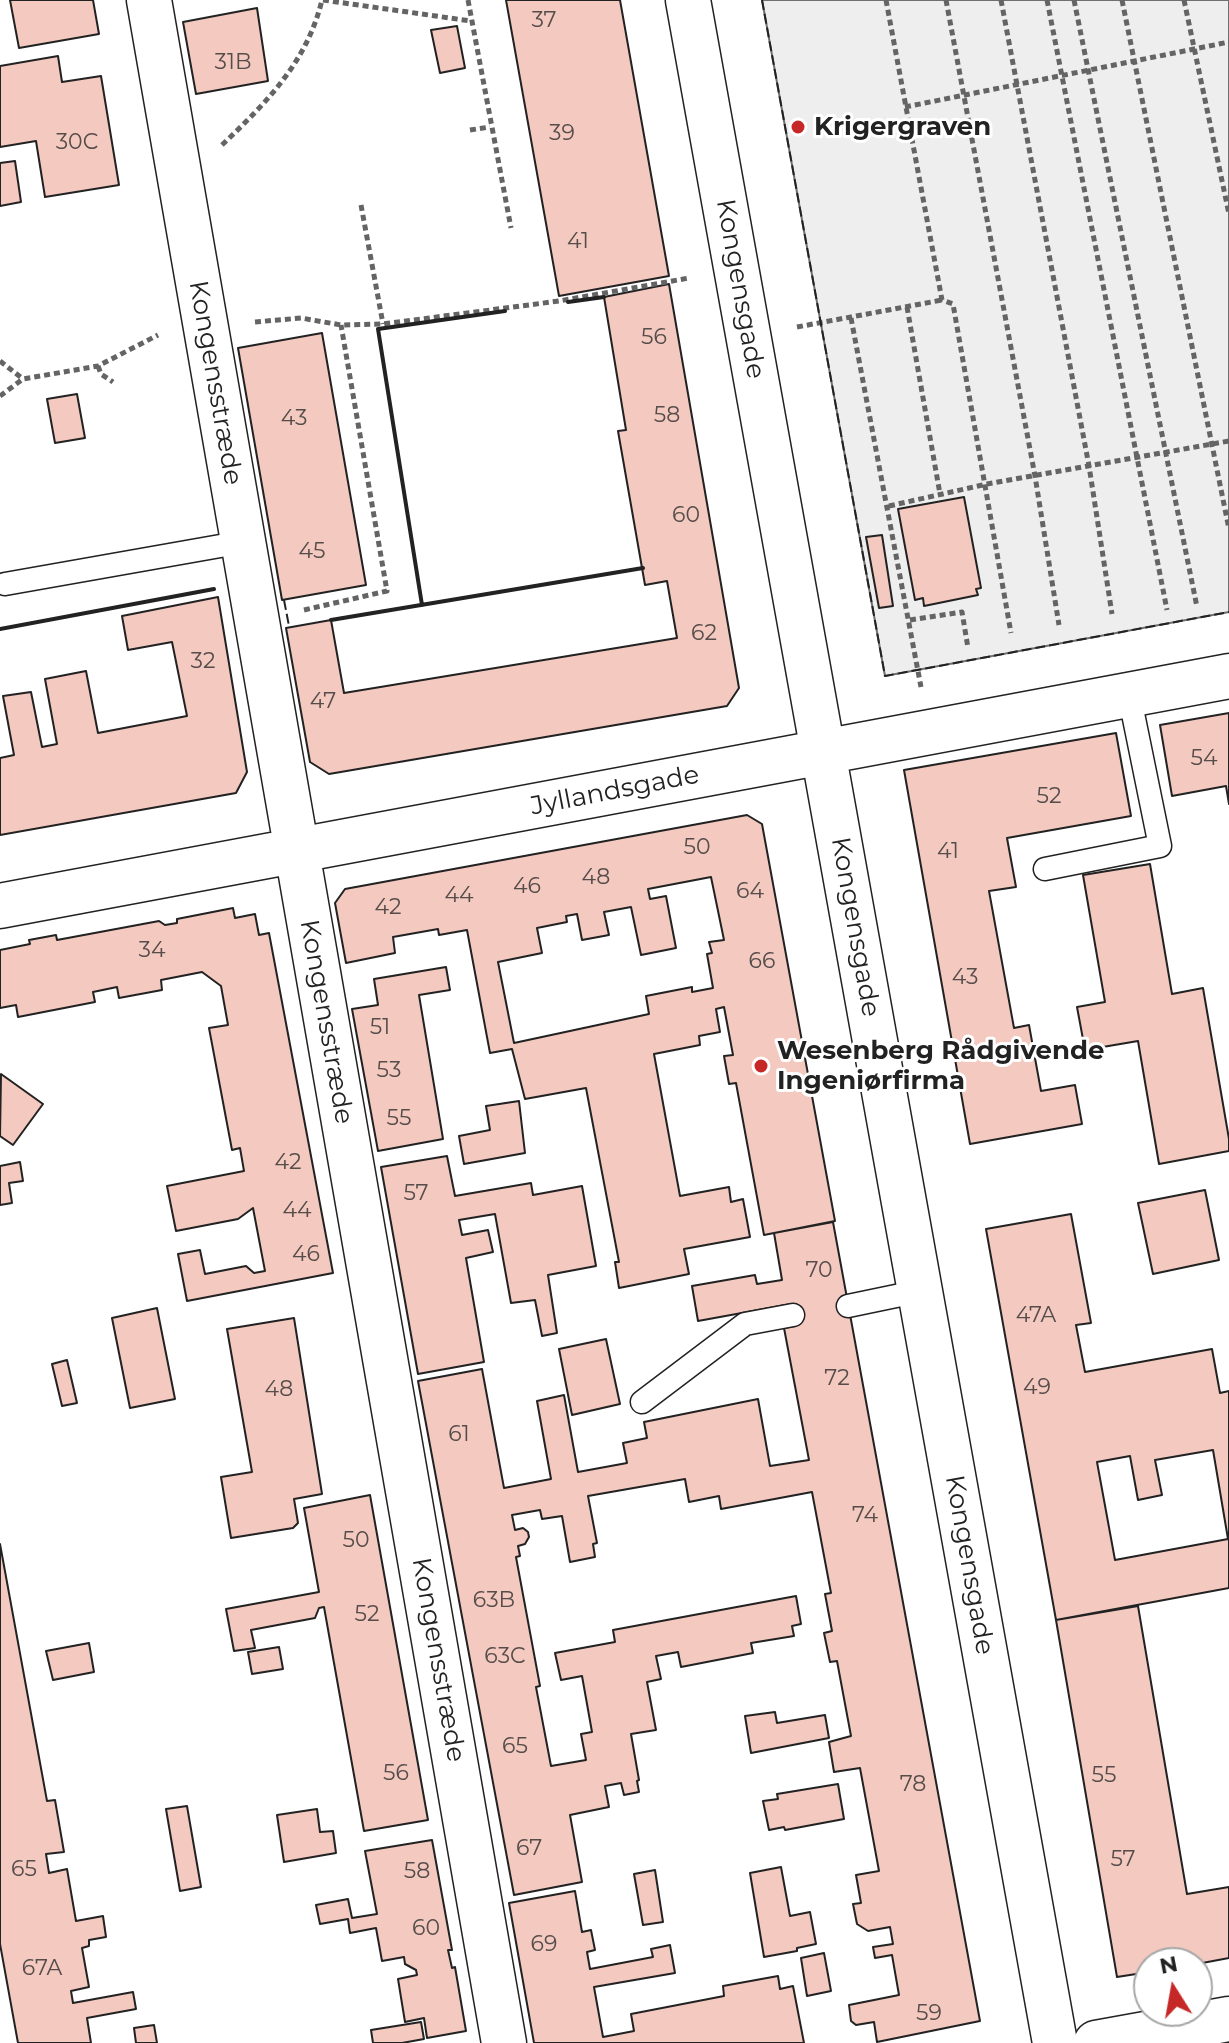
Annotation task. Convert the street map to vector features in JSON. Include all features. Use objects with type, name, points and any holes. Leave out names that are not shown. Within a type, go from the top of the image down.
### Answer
[{"type":"street","name":"Kongensstræde","points":[[149,0],[504,2043]]},
{"type":"street","name":"Kongensgade","points":[[688,0],[1055,2043]]},
{"type":"street","name":"Jyllandsgade","points":[[0,906],[1229,676]]},
{"type":"street","points":[[1096,2043],[1229,2019]]},
{"type":"lane","points":[[5,584],[243,542]]},
{"type":"lane","points":[[1045,869],[1160,846],[1129,694]]},
{"type":"lane","points":[[848,1306],[920,1291]]},
{"type":"lane","points":[[642,1402],[745,1324],[793,1315]]},
{"type":"path","points":[[181,185],[272,94],[301,58],[323,0],[471,21]]},
{"type":"path","points":[[468,0],[511,228]]},
{"type":"path","points":[[886,0],[942,300]]},
{"type":"path","points":[[946,0],[1035,476],[1059,625]]},
{"type":"path","points":[[1001,0],[1089,466],[1112,614]]},
{"type":"path","points":[[1047,0],[1167,610]]},
{"type":"path","points":[[1074,0],[1197,607]]},
{"type":"path","points":[[1122,0],[1229,529]]},
{"type":"path","points":[[1184,0],[1229,214]]},
{"type":"path","points":[[905,107],[1229,42]]},
{"type":"path","points":[[470,130],[490,127]]},
{"type":"path","points":[[361,205],[383,324]]},
{"type":"path","points":[[0,396],[23,379],[98,366],[157,335],[301,318],[341,325],[383,324],[559,301],[737,269]]},
{"type":"path","points":[[749,335],[942,300],[953,304],[1011,633]]},
{"type":"path","points":[[907,307],[940,494]]},
{"type":"path","points":[[851,318],[910,620],[927,732]]},
{"type":"path","points":[[256,620],[387,591],[341,325]]},
{"type":"path","points":[[0,361],[23,379]]},
{"type":"path","points":[[98,366],[101,374],[113,382]]},
{"type":"path","points":[[888,507],[890,504],[987,484],[1229,441]]},
{"type":"path","points":[[910,620],[962,612],[968,648]]},
{"type":"shaded area","points":[[762,0],[1229,0],[1229,612],[885,676]]},
{"type":"building","points":[[10,0],[93,0],[99,34],[19,48]]},
{"type":"building","points":[[506,0],[620,0],[669,276],[559,296]]},
{"type":"building","points":[[257,8],[268,81],[196,94],[183,22]]},
{"type":"building","points":[[457,26],[465,68],[440,73],[431,30]]},
{"type":"building","points":[[58,56],[62,82],[101,76],[119,185],[45,197],[36,141],[0,147],[0,66]]},
{"type":"building","points":[[15,161],[21,202],[0,206],[0,163]]},
{"type":"building","points":[[669,284],[739,688],[727,706],[329,774],[310,762],[286,628],[331,620],[344,693],[677,638],[667,581],[645,585],[618,431],[626,430],[604,297]]},
{"type":"building","points":[[322,333],[366,585],[282,600],[238,348]]},
{"type":"building","points":[[77,394],[85,438],[55,443],[47,399]]},
{"type":"building","points":[[964,497],[981,588],[976,589],[978,595],[924,606],[923,598],[915,600],[898,509]]},
{"type":"building","points":[[882,535],[893,606],[879,608],[866,537]]},
{"type":"building","points":[[218,597],[247,772],[236,793],[0,835],[0,758],[14,755],[3,696],[31,692],[42,747],[57,744],[45,679],[86,671],[98,733],[187,716],[172,642],[128,650],[122,616]]},
{"type":"building","points":[[1229,713],[1229,804],[1226,786],[1172,796],[1160,725]]},
{"type":"building","points":[[1116,733],[1131,816],[1007,838],[1016,887],[989,891],[1014,1028],[1029,1025],[1041,1091],[1075,1085],[1082,1124],[970,1144],[904,770]]},
{"type":"building","points":[[747,815],[762,824],[835,1221],[764,1235],[736,1083],[729,1084],[724,1056],[733,1055],[724,1007],[716,1009],[720,1032],[699,1036],[700,1045],[654,1054],[680,1196],[729,1187],[731,1202],[743,1199],[750,1237],[684,1249],[689,1274],[619,1288],[615,1262],[619,1262],[586,1088],[525,1099],[512,1049],[490,1053],[467,930],[439,935],[438,929],[393,937],[395,953],[346,963],[335,903],[345,889]],"holes":[[[711,877],[724,940],[709,942],[712,953],[707,954],[713,988],[692,992],[692,987],[646,996],[649,1014],[514,1043],[498,962],[542,953],[537,928],[567,922],[566,916],[577,914],[582,940],[609,935],[604,912],[631,907],[641,955],[676,948],[666,896],[650,899],[648,889]]]},
{"type":"building","points":[[1150,864],[1172,994],[1203,988],[1229,1139],[1229,1151],[1159,1164],[1138,1041],[1085,1050],[1077,1007],[1105,1002],[1083,875]]},
{"type":"building","points":[[233,908],[235,918],[255,914],[259,935],[269,933],[333,1273],[187,1301],[178,1254],[200,1250],[205,1274],[246,1266],[254,1273],[265,1271],[253,1208],[238,1219],[176,1231],[167,1186],[244,1171],[240,1148],[232,1150],[209,1028],[228,1025],[221,986],[202,972],[161,980],[162,990],[119,998],[117,987],[93,992],[95,1002],[18,1017],[16,1005],[0,1008],[0,950],[56,935],[57,940],[159,921],[165,925],[177,923],[177,919]]},
{"type":"building","points":[[446,967],[450,990],[419,995],[443,1139],[378,1151],[352,1009],[378,1005],[374,979]]},
{"type":"building","points":[[1,1074],[43,1104],[13,1145],[0,1136]]},
{"type":"building","points":[[519,1101],[525,1153],[464,1164],[459,1136],[490,1130],[486,1106]]},
{"type":"building","points":[[447,1156],[455,1196],[531,1183],[533,1195],[582,1186],[596,1266],[548,1275],[557,1333],[542,1336],[535,1300],[511,1303],[495,1214],[459,1220],[462,1235],[488,1230],[493,1252],[466,1258],[484,1362],[418,1374],[381,1167]]},
{"type":"building","points":[[20,1162],[23,1181],[9,1183],[12,1203],[0,1205],[0,1166]]},
{"type":"building","points":[[1205,1190],[1219,1260],[1153,1274],[1138,1203]]},
{"type":"building","points":[[1071,1214],[1091,1323],[1076,1325],[1085,1372],[1212,1349],[1220,1393],[1229,1391],[1229,1588],[1056,1620],[986,1229]],"holes":[[[1213,1450],[1228,1539],[1115,1560],[1097,1462],[1130,1456],[1138,1500],[1162,1495],[1155,1460]]]},
{"type":"building","points":[[833,1222],[980,2021],[877,2042],[874,2022],[856,2025],[851,2021],[849,2005],[899,1995],[892,1955],[875,1958],[873,1947],[893,1944],[890,1927],[868,1931],[857,1924],[853,1904],[861,1903],[856,1875],[879,1871],[860,1768],[834,1772],[829,1742],[851,1736],[837,1661],[830,1662],[824,1633],[832,1631],[825,1594],[831,1593],[812,1492],[721,1509],[719,1496],[689,1502],[685,1479],[588,1496],[597,1543],[593,1544],[595,1557],[570,1562],[562,1516],[542,1519],[540,1510],[512,1515],[515,1530],[523,1528],[529,1537],[525,1544],[518,1546],[520,1556],[516,1557],[551,1766],[586,1760],[581,1734],[592,1732],[582,1676],[561,1680],[555,1653],[615,1642],[613,1630],[796,1596],[801,1624],[792,1626],[794,1636],[751,1643],[753,1653],[681,1667],[678,1652],[656,1656],[661,1679],[647,1682],[656,1730],[631,1734],[639,1792],[624,1795],[621,1783],[605,1786],[609,1807],[570,1815],[582,1882],[514,1895],[418,1381],[482,1369],[504,1488],[551,1479],[537,1401],[564,1395],[578,1472],[627,1463],[623,1443],[647,1438],[644,1422],[758,1399],[770,1466],[809,1460],[784,1328],[795,1326],[791,1304],[698,1321],[692,1286],[755,1275],[757,1284],[782,1280],[774,1233]]},
{"type":"building","points":[[157,1308],[175,1399],[130,1408],[112,1318]]},
{"type":"building","points":[[294,1318],[322,1494],[294,1499],[298,1523],[293,1528],[231,1538],[221,1477],[252,1472],[227,1329]]},
{"type":"building","points":[[606,1339],[620,1404],[572,1415],[559,1349]]},
{"type":"building","points":[[67,1360],[77,1403],[62,1406],[52,1364]]},
{"type":"building","points":[[370,1495],[428,1820],[364,1831],[324,1607],[319,1608],[315,1618],[251,1630],[255,1648],[234,1651],[226,1609],[319,1592],[304,1508]]},
{"type":"building","points":[[0,1544],[47,1801],[55,1800],[64,1852],[46,1854],[49,1873],[67,1869],[76,1921],[103,1916],[106,1937],[89,1940],[89,1946],[82,1948],[89,1987],[71,1991],[73,2003],[133,1992],[136,2009],[87,2018],[91,2043],[18,2043],[0,1944]]},
{"type":"building","points":[[1138,1606],[1187,1894],[1229,1887],[1229,1958],[1213,1961],[1213,1947],[1133,1947],[1133,1974],[1117,1977],[1056,1620]]},
{"type":"building","points":[[89,1643],[94,1672],[53,1680],[46,1651]]},
{"type":"building","points":[[279,1647],[283,1669],[252,1674],[248,1652]]},
{"type":"building","points":[[775,1712],[777,1723],[825,1715],[829,1738],[751,1753],[745,1716]]},
{"type":"building","points":[[838,1784],[844,1819],[769,1830],[763,1801],[778,1799],[777,1794]]},
{"type":"building","points":[[187,1806],[201,1887],[180,1891],[166,1809]]},
{"type":"building","points":[[317,1809],[320,1832],[333,1831],[336,1853],[284,1862],[277,1815]]},
{"type":"building","points":[[432,1840],[452,1950],[448,1950],[452,1968],[455,1967],[466,2031],[427,2038],[424,2018],[405,2022],[398,1979],[417,1975],[416,1970],[405,1964],[404,1957],[382,1961],[376,1928],[350,1933],[348,1919],[320,1924],[316,1905],[348,1899],[352,1918],[377,1914],[365,1851]]},
{"type":"building","points":[[781,1867],[790,1916],[810,1912],[816,1944],[764,1957],[750,1873]]},
{"type":"building","points":[[655,1870],[663,1922],[643,1925],[634,1874]]},
{"type":"building","points":[[575,1891],[582,1932],[591,1930],[595,1950],[587,1952],[590,1969],[653,1957],[651,1949],[670,1945],[675,1973],[594,1987],[603,2037],[634,2031],[631,2014],[724,1996],[723,1986],[778,1976],[780,1989],[793,1986],[804,2043],[534,2043],[509,1903]]},
{"type":"building","points":[[824,1953],[831,1991],[807,1996],[801,1958]]},
{"type":"building","points":[[421,2022],[424,2039],[373,2043],[371,2030]]},
{"type":"building","points":[[154,2025],[157,2043],[136,2043],[134,2028]]},
{"type":"fence","points":[[762,0],[885,676],[1229,612]]},
{"type":"fence","points":[[284,600],[289,626]]},
{"type":"wall","points":[[568,302],[604,297]]},
{"type":"wall","points":[[422,605],[378,329],[505,311]]},
{"type":"wall","points":[[331,620],[643,568]]},
{"type":"wall","points":[[0,629],[214,589]]},
{"type":"place","name":"Krigergraven","points":[[798,127]]},
{"type":"place","name":"Wesenberg Rådgivende Ingeniørfirma","points":[[761,1066]]}]
